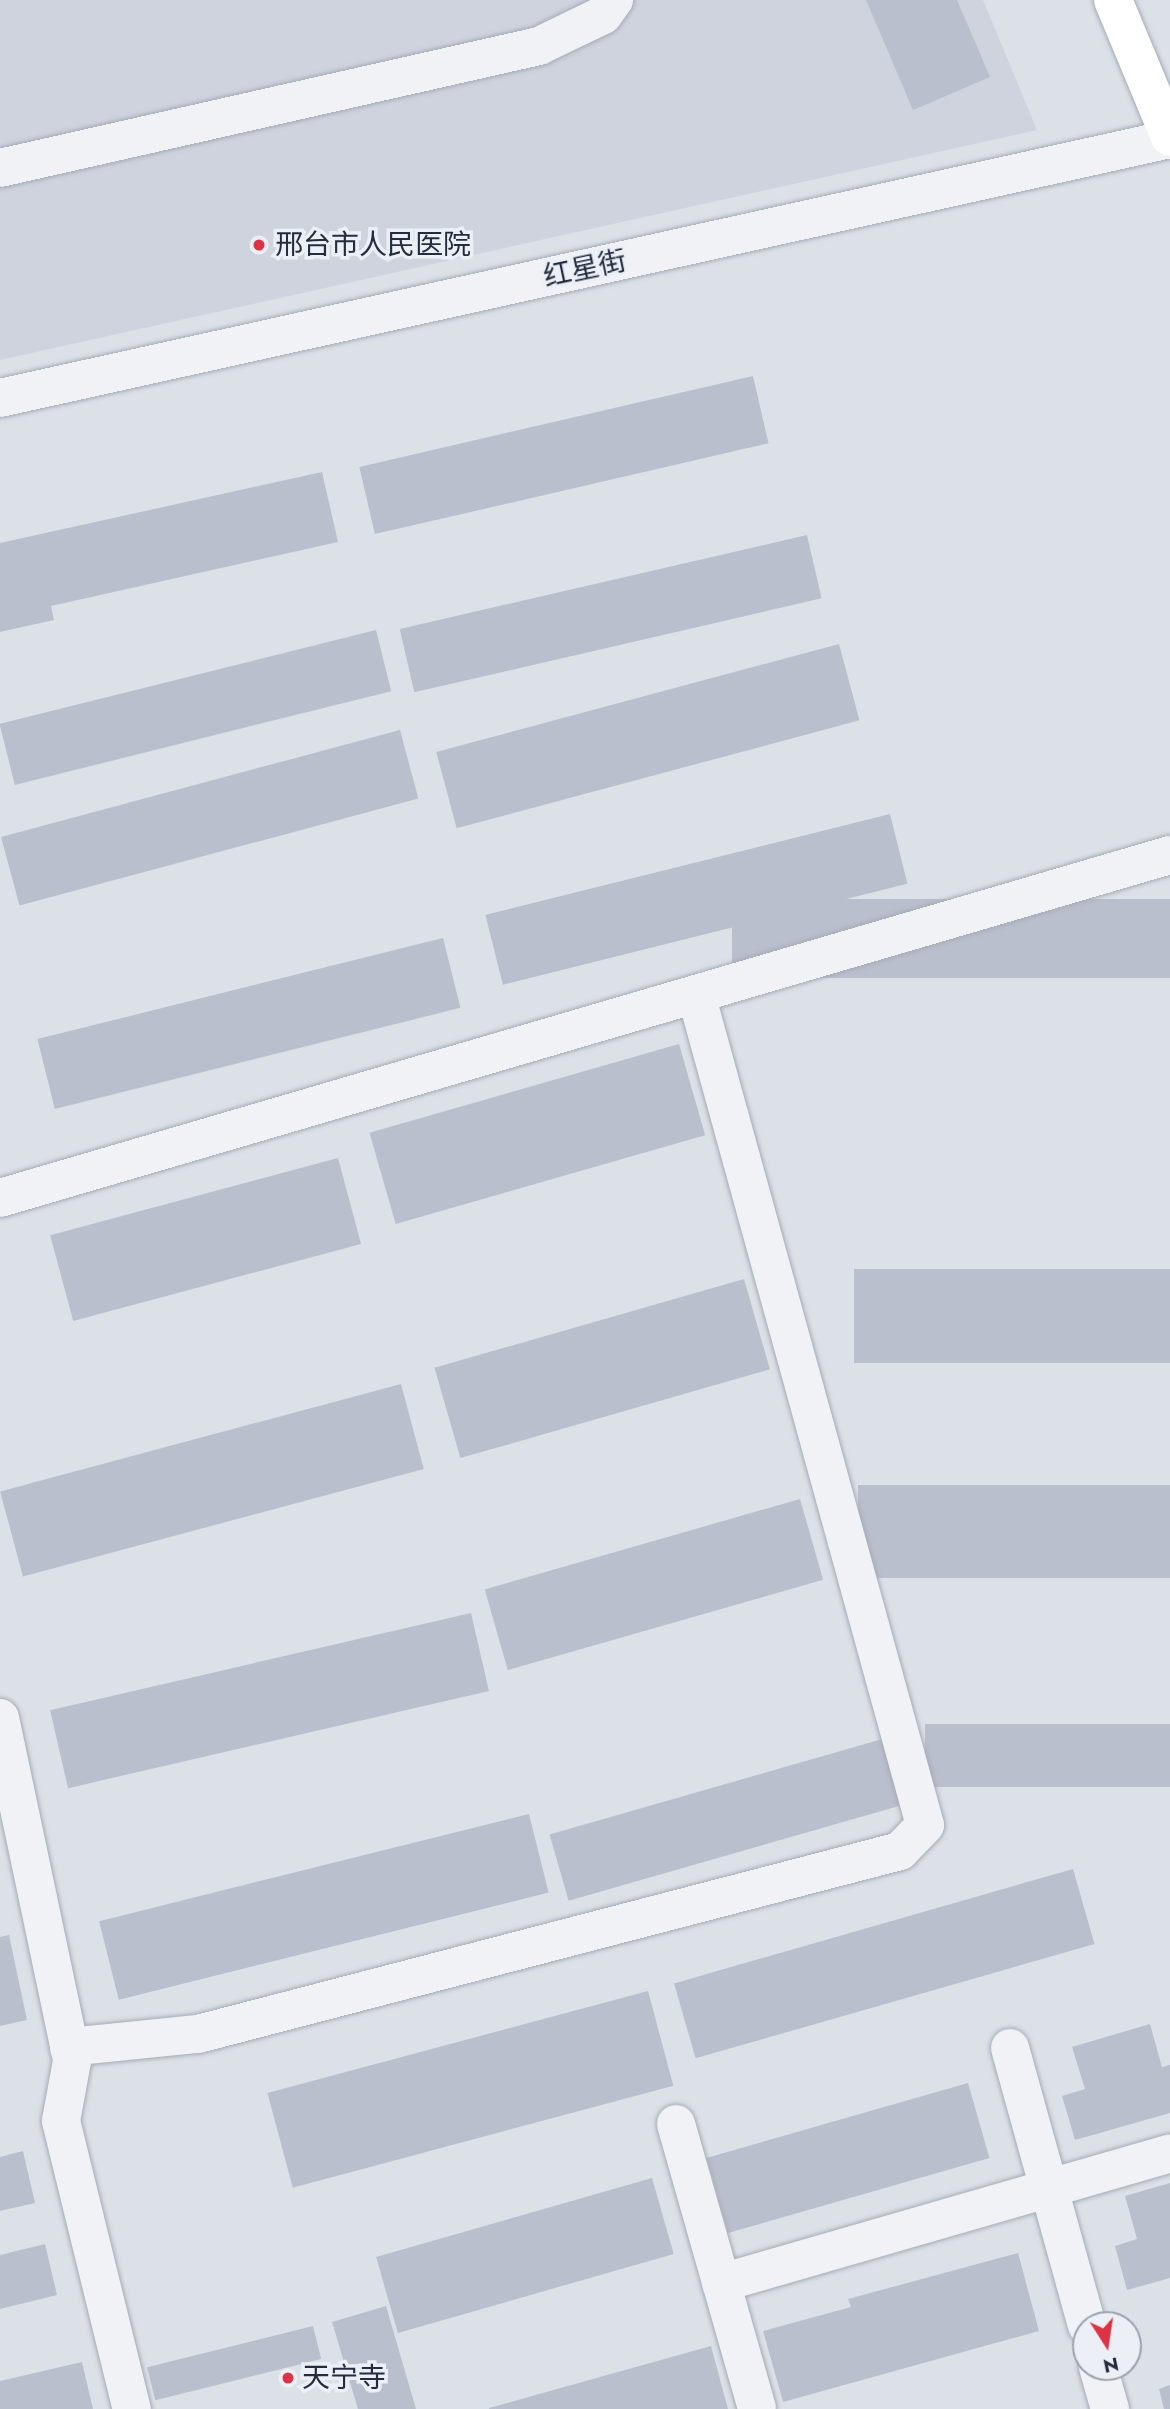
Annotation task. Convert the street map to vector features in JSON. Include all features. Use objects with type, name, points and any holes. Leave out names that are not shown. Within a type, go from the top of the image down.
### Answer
[{"type":"main road","points":[[1113,0],[1170,138]]},
{"type":"street","points":[[0,168],[539,46],[603,15],[614,0]]},
{"type":"street","name":"红星街","points":[[0,398],[1170,138]]},
{"type":"street","points":[[1,1196],[1170,855]]},
{"type":"street","points":[[69,2047],[198,2034],[900,1851],[925,1825],[695,994]]},
{"type":"street","points":[[0,1718],[69,2047],[61,2120],[132,2409]]},
{"type":"street","points":[[1010,2048],[1083,2311]]},
{"type":"street","points":[[676,2124],[757,2409]]},
{"type":"street","points":[[721,2283],[1170,2154]]},
{"type":"street","points":[[1102,2381],[1110,2409]]},
{"type":"shaded area","name":"邢台市人民医院","points":[[0,0],[983,0],[1037,130],[0,360]]},
{"type":"building","points":[[866,0],[957,0],[990,77],[913,110]]},
{"type":"building","points":[[753,376],[769,443],[375,534],[359,467]]},
{"type":"building","points":[[322,472],[338,542],[51,606],[54,620],[0,632],[0,543]]},
{"type":"building","points":[[807,535],[822,598],[414,692],[400,629]]},
{"type":"building","points":[[376,630],[391,691],[15,785],[0,724]]},
{"type":"building","points":[[839,644],[859,720],[457,828],[436,752]]},
{"type":"building","points":[[400,730],[418,799],[19,905],[1,837]]},
{"type":"building","points":[[890,814],[907,884],[503,985],[485,915]]},
{"type":"building","points":[[732,899],[1170,899],[1170,978],[732,978]]},
{"type":"building","points":[[443,938],[460,1008],[55,1109],[37,1039]]},
{"type":"building","points":[[679,1044],[705,1135],[396,1224],[369,1133]]},
{"type":"building","points":[[338,1158],[361,1244],[73,1321],[50,1235]]},
{"type":"building","points":[[854,1269],[1170,1269],[1170,1363],[854,1363]]},
{"type":"building","points":[[744,1279],[770,1369],[460,1458],[434,1368]]},
{"type":"building","points":[[401,1384],[424,1469],[23,1576],[0,1491]]},
{"type":"building","points":[[858,1485],[1170,1485],[1170,1578],[858,1578]]},
{"type":"building","points":[[800,1499],[823,1580],[508,1670],[485,1589]]},
{"type":"building","points":[[471,1613],[489,1691],[68,1788],[50,1710]]},
{"type":"building","points":[[925,1724],[1170,1724],[1170,1787],[925,1787]]},
{"type":"building","points":[[886,1738],[905,1804],[569,1901],[550,1834]]},
{"type":"building","points":[[529,1814],[549,1893],[119,2000],[99,1921]]},
{"type":"building","points":[[1073,1869],[1094,1944],[696,2058],[674,1983]]},
{"type":"building","points":[[9,1935],[27,2020],[0,2026],[0,1937]]},
{"type":"building","points":[[648,1991],[673,2086],[293,2188],[267,2093]]},
{"type":"building","points":[[1150,2024],[1162,2067],[1170,2065],[1170,2113],[1075,2140],[1062,2096],[1085,2089],[1072,2047]]},
{"type":"building","points":[[968,2083],[989,2158],[728,2233],[707,2158]]},
{"type":"building","points":[[23,2151],[35,2203],[0,2211],[0,2157]]},
{"type":"building","points":[[652,2178],[674,2254],[398,2333],[376,2257]]},
{"type":"building","points":[[1170,2183],[1170,2278],[1127,2290],[1115,2246],[1137,2239],[1125,2196]]},
{"type":"building","points":[[45,2244],[57,2295],[0,2309],[0,2255]]},
{"type":"building","points":[[1018,2253],[1039,2331],[783,2402],[763,2331],[851,2307],[848,2299]]},
{"type":"building","points":[[386,2306],[416,2409],[358,2409],[332,2322]]},
{"type":"building","points":[[313,2326],[321,2359],[155,2400],[147,2367]]},
{"type":"building","points":[[711,2346],[728,2409],[489,2409],[489,2408]]},
{"type":"building","points":[[82,2362],[93,2409],[0,2409],[0,2381]]},
{"type":"building","points":[[1170,2385],[1170,2409],[1164,2409],[1159,2389]]},
{"type":"place","name":"邢台市人民医院","points":[[259,245]]},
{"type":"place","name":"天宁寺","points":[[288,2378]]}]
